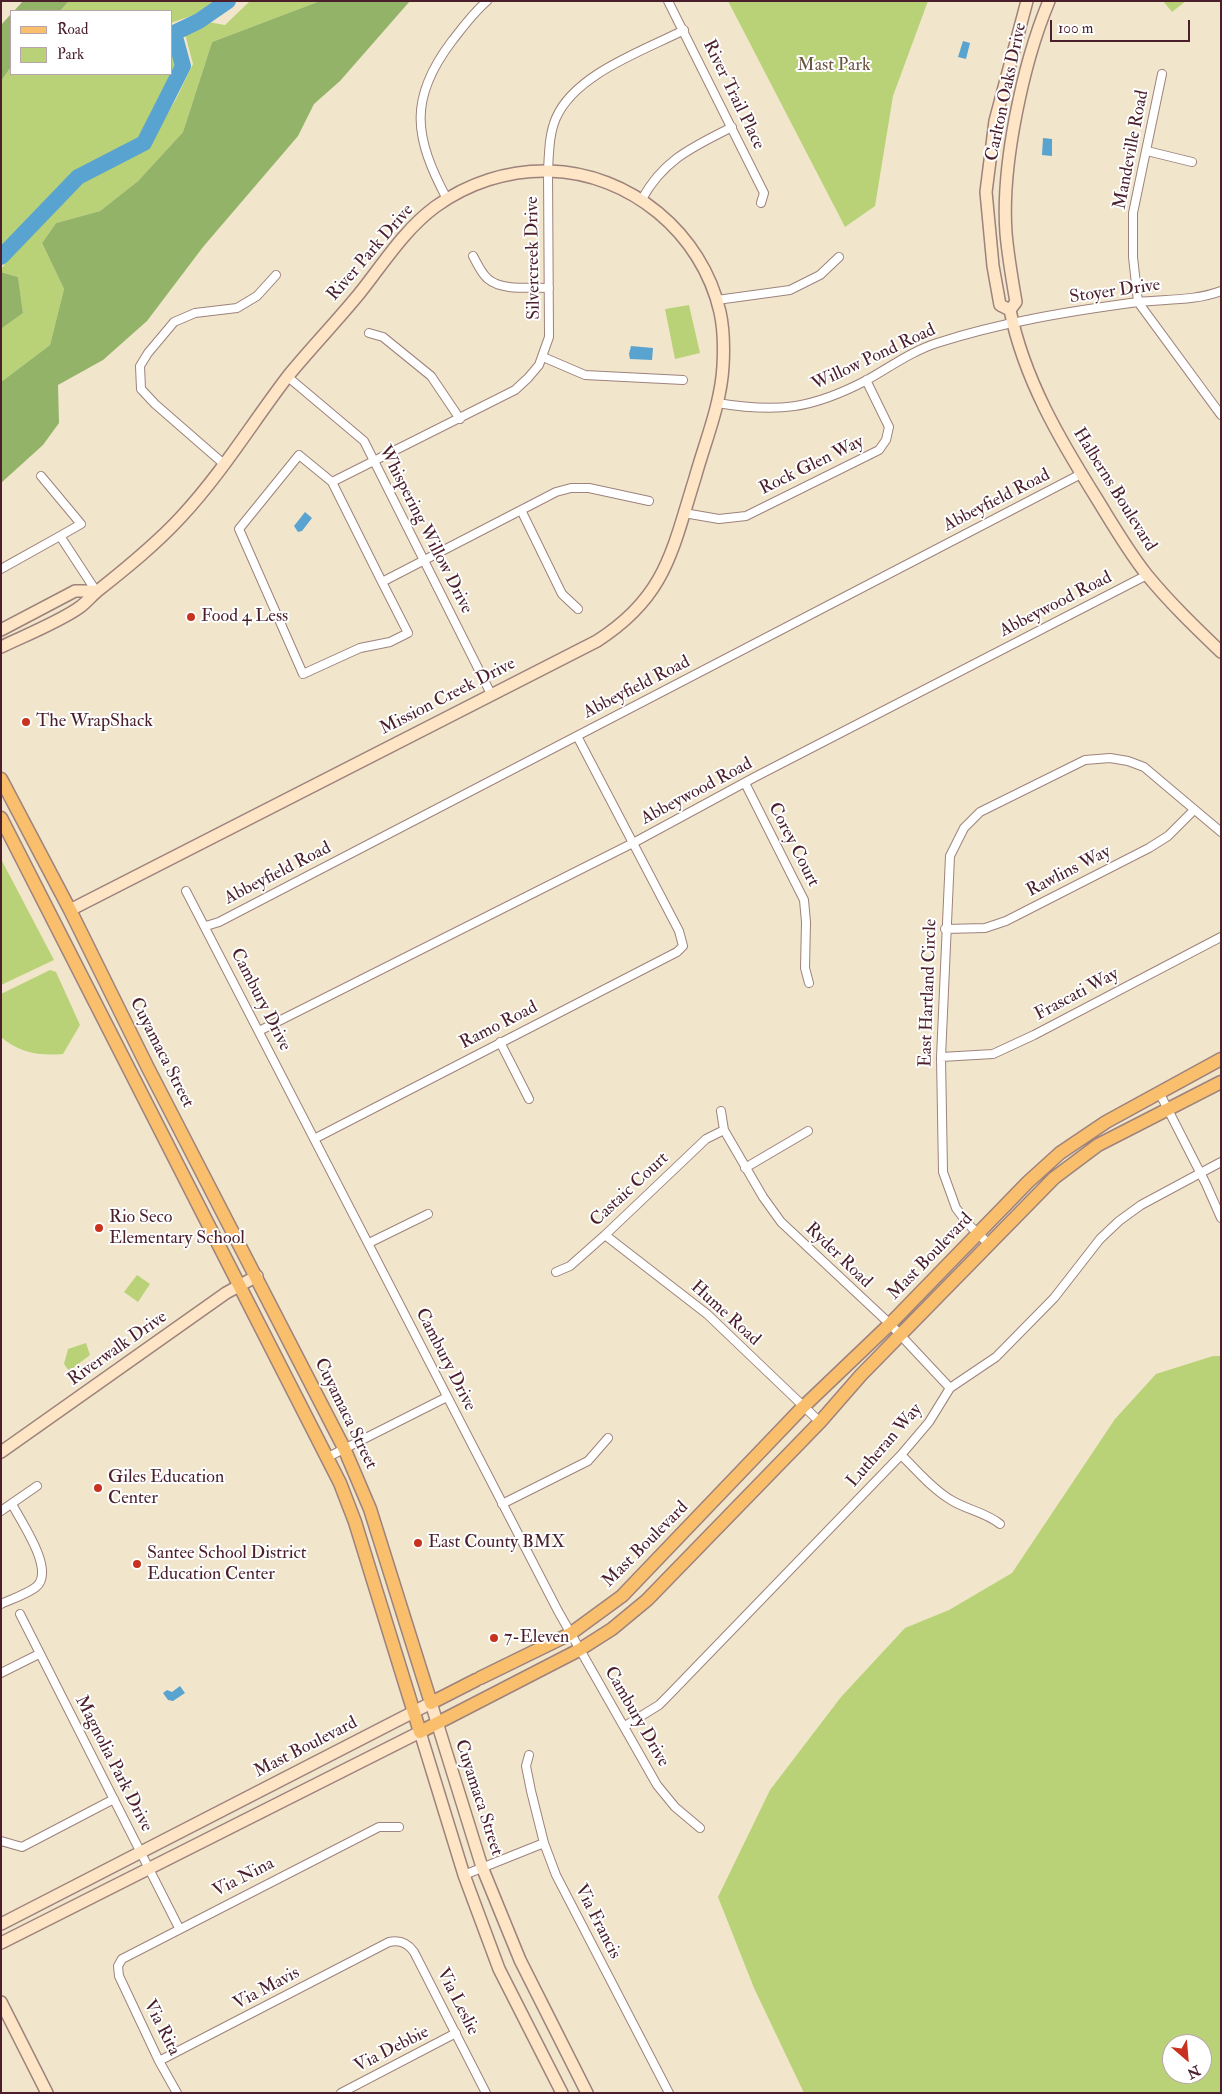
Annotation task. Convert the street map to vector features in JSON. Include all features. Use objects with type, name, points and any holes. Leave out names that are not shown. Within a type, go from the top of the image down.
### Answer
[{"type":"main road","name":"Carlton Oaks Drive","points":[[1010,310],[1000,305],[993,266],[986,192],[995,122],[1027,1]]},
{"type":"main road","name":"Carlton Oaks Drive","points":[[1013,324],[1010,310],[1016,302],[1006,232],[1007,167],[1039,23],[1049,1]]},
{"type":"main road","name":"River Park Drive","points":[[1,647],[80,608],[96,591],[150,549],[192,505],[225,465],[288,377],[360,293],[403,237],[424,216],[447,199],[470,187],[500,176],[548,171],[576,174],[603,181],[642,200],[665,218],[686,240],[701,264],[717,300],[723,332],[723,370],[717,403]]},
{"type":"main road","name":"Halberns Boulevard","points":[[1013,324],[1024,361],[1043,407],[1081,474],[1126,545],[1147,575],[1177,609],[1221,652]]},
{"type":"main road","name":"Mission Creek Drive","points":[[70,910],[596,641],[633,614],[653,589],[669,561],[717,403]]},
{"type":"main road","points":[[1,630],[75,591],[96,591]]},
{"type":"main road","name":"Cuyamaca Street","points":[[1,779],[70,910],[344,1448],[370,1509],[482,1867],[520,1960],[587,2093]]},
{"type":"main road","name":"Cuyamaca Street","points":[[1,818],[328,1457],[355,1522],[412,1713],[420,1732],[464,1874],[499,1969],[562,2093]]},
{"type":"main road","points":[[110,1032],[127,1024]]},
{"type":"main road","name":"Mast Boulevard","points":[[1,1924],[478,1679],[570,1634],[622,1596],[802,1408],[890,1324],[1028,1182],[1071,1145],[1159,1092],[1221,1059]]},
{"type":"main road","name":"Mast Boulevard","points":[[1,1943],[420,1732],[579,1650],[612,1629],[646,1600],[820,1422],[900,1335],[1054,1178],[1098,1145],[1221,1082]]},
{"type":"main road","name":"Riverwalk Drive","points":[[1,1452],[240,1285],[257,1276]]},
{"type":"main road","points":[[1,2002],[47,2093]]},
{"type":"street","points":[[447,199],[433,174],[424,144],[420,125],[422,95],[429,75],[440,57],[475,12],[487,1]]},
{"type":"street","name":"River Trail Place","points":[[668,1],[764,193],[761,203]]},
{"type":"street","name":"Silvercreek Drive","points":[[332,482],[460,419],[522,384],[543,357],[550,326],[548,171],[553,126],[564,102],[577,88],[592,77],[684,30]]},
{"type":"street","name":"Mandeville Road","points":[[1138,302],[1133,256],[1133,213],[1162,74]]},
{"type":"street","points":[[642,200],[654,181],[681,153],[732,128]]},
{"type":"street","points":[[1147,151],[1192,162]]},
{"type":"street","points":[[473,256],[483,273],[493,283],[505,286],[549,288]]},
{"type":"street","points":[[717,300],[766,295],[795,288],[820,275],[838,256]]},
{"type":"street","points":[[225,465],[155,404],[141,389],[140,366],[148,353],[174,322],[194,313],[236,308],[257,296],[276,275]]},
{"type":"street","name":"Stoyer Drive","points":[[1013,324],[1138,302],[1199,297],[1221,291]]},
{"type":"street","points":[[1138,302],[1221,415]]},
{"type":"street","name":"Willow Pond Road","points":[[717,403],[754,409],[792,407],[829,398],[936,343],[1013,324]]},
{"type":"street","points":[[369,333],[383,337],[431,376],[460,419]]},
{"type":"street","points":[[543,357],[585,375],[683,380]]},
{"type":"street","name":"Whispering Willow Drive","points":[[288,377],[364,441],[491,694]]},
{"type":"street","name":"Rock Glen Way","points":[[684,513],[719,519],[746,516],[879,450],[886,440],[889,427],[866,380]]},
{"type":"street","points":[[300,455],[332,482],[382,582],[408,633],[390,642],[360,648],[303,674],[238,529],[300,455]]},
{"type":"street","name":"Abbeyfield Road","points":[[206,926],[226,918],[1081,474]]},
{"type":"street","points":[[1,569],[81,524],[41,476]]},
{"type":"street","points":[[382,582],[556,492],[570,488],[589,488],[636,500],[649,501]]},
{"type":"street","points":[[521,510],[562,594],[578,609]]},
{"type":"street","points":[[60,536],[96,591]]},
{"type":"street","name":"Abbeywood Road","points":[[259,1031],[635,842],[1147,575]]},
{"type":"street","points":[[577,736],[635,842]]},
{"type":"street","name":"East Hartland Circle","points":[[990,1245],[968,1224],[956,1208],[943,1172],[941,1057],[945,928],[950,856],[964,828],[980,812],[1085,760],[1099,758],[1120,759],[1144,767],[1221,832]]},
{"type":"street","name":"Corey Court","points":[[745,783],[804,900],[806,922],[805,968],[809,983]]},
{"type":"street","name":"Rawlins Way","points":[[945,928],[985,928],[1006,921],[1149,848],[1168,836],[1194,810]]},
{"type":"street","name":"Ramo Road","points":[[314,1139],[678,952],[683,946],[679,931],[635,842]]},
{"type":"street","name":"Cambury Drive","points":[[186,891],[206,926],[570,1634],[625,1726],[657,1785],[675,1807],[700,1828]]},
{"type":"street","name":"Frascati Way","points":[[941,1057],[993,1054],[1034,1035],[1221,937]]},
{"type":"street","points":[[500,1042],[529,1100]]},
{"type":"street","points":[[1159,1092],[1221,1218]]},
{"type":"street","name":"Ryder Road","points":[[721,1111],[724,1130],[745,1168],[781,1222],[890,1324],[950,1388]]},
{"type":"street","name":"Castaic Court","points":[[556,1272],[570,1266],[605,1235],[706,1139],[724,1130]]},
{"type":"street","points":[[745,1168],[808,1131]]},
{"type":"street","name":"Lutheran Way","points":[[625,1726],[663,1701],[902,1455],[930,1422],[950,1388],[996,1357],[1054,1298],[1100,1239],[1119,1221],[1141,1205],[1221,1162]]},
{"type":"street","points":[[369,1244],[428,1214]]},
{"type":"street","name":"Hume Road","points":[[605,1235],[707,1314],[802,1408],[820,1422]]},
{"type":"street","points":[[328,1457],[447,1397]]},
{"type":"street","points":[[502,1504],[588,1461],[608,1438]]},
{"type":"street","points":[[902,1455],[938,1490],[952,1500],[989,1515],[1000,1524]]},
{"type":"street","points":[[1,1511],[37,1486]]},
{"type":"street","points":[[1,1604],[37,1586],[43,1576],[43,1564],[12,1504]]},
{"type":"street","name":"Magnolia Park Drive","points":[[20,1614],[179,1928]]},
{"type":"street","points":[[1,1673],[39,1654]]},
{"type":"street","name":"Via Francis","points":[[529,1755],[526,1766],[544,1843],[556,1875],[669,2093]]},
{"type":"street","points":[[1,1841],[22,1847],[114,1799]]},
{"type":"street","name":"Via Nina","points":[[119,1976],[118,1966],[125,1956],[379,1826],[399,1827]]},
{"type":"street","points":[[464,1874],[544,1843]]},
{"type":"street","name":"Via Leslie","points":[[389,1942],[401,1942],[411,1948],[486,2093]]},
{"type":"street","name":"Via Mavis","points":[[159,2061],[389,1942]]},
{"type":"street","name":"Via Rita","points":[[119,1976],[159,2061],[177,2093]]},
{"type":"street","name":"Via Debbie","points":[[341,2093],[456,2034]]},
{"type":"green space","points":[[23,1],[69,1],[61,10],[15,10]]},
{"type":"green space","points":[[69,1],[221,1],[216,7],[172,23],[172,10],[61,10]]},
{"type":"green space","points":[[250,1],[320,1],[212,42],[183,132],[138,181],[100,211],[56,223],[42,243],[64,289],[50,345],[1,382],[1,329],[23,313],[18,277],[1,272],[1,269],[28,235],[78,181],[150,143],[176,99],[193,64],[185,34],[202,21],[225,25]]},
{"type":"green space","points":[[320,1],[410,1],[340,81],[314,104],[298,136],[203,247],[147,321],[103,360],[58,385],[59,423],[43,445],[1,483],[1,382],[50,345],[64,289],[42,243],[56,223],[100,211],[138,181],[183,132],[212,42]]},
{"type":"green space","name":"Mast Park","points":[[728,1],[928,1],[893,96],[875,206],[845,227]]},
{"type":"green space","points":[[1163,1],[1186,1],[1172,12]]},
{"type":"green space","points":[[10,15],[10,68],[1,81],[1,25]]},
{"type":"green space","points":[[172,44],[178,59],[172,72]]},
{"type":"green space","points":[[10,68],[10,75],[171,75],[139,142],[113,154],[77,175],[1,251],[1,81]]},
{"type":"green space","points":[[1,272],[18,277],[23,313],[1,329]]},
{"type":"green space","points":[[689,305],[700,353],[675,359],[665,309]]},
{"type":"green space","points":[[1,859],[54,960],[1,985]]},
{"type":"green space","points":[[50,970],[56,972],[80,1025],[63,1054],[38,1054],[22,1050],[1,1037],[1,994]]},
{"type":"green space","points":[[137,1275],[150,1284],[138,1302],[124,1292]]},
{"type":"green space","points":[[86,1343],[90,1355],[69,1371],[64,1364],[68,1349]]},
{"type":"green space","points":[[1213,1356],[1221,1356],[1221,2093],[804,2093],[754,1988],[718,1897],[770,1790],[841,1697],[905,1628],[949,1610],[1012,1573],[1115,1419],[1156,1374]]},
{"type":"water","points":[[963,41],[970,43],[966,59],[958,57]]},
{"type":"water","points":[[1043,138],[1052,139],[1052,156],[1042,155]]},
{"type":"water","points":[[631,346],[653,348],[652,360],[630,359]]},
{"type":"water","points":[[305,512],[312,518],[302,531],[298,532],[294,526]]},
{"type":"water","points":[[180,1686],[185,1693],[173,1701],[168,1700],[163,1693],[167,1690],[172,1692]]},
{"type":"waterway","points":[[1,257],[78,177],[144,143],[183,66],[174,33],[199,21],[228,1]]},
{"type":"place","name":"Food 4 Less","points":[[191,617]]},
{"type":"place","name":"The WrapShack","points":[[26,722]]},
{"type":"place","name":"Rio Seco Elementary School","points":[[99,1228]]},
{"type":"place","name":"Giles Education Center","points":[[98,1488]]},
{"type":"place","name":"East County BMX","points":[[418,1543]]},
{"type":"place","name":"Santee School District Education Center","points":[[137,1564]]},
{"type":"place","name":"7-Eleven","points":[[494,1638]]}]
